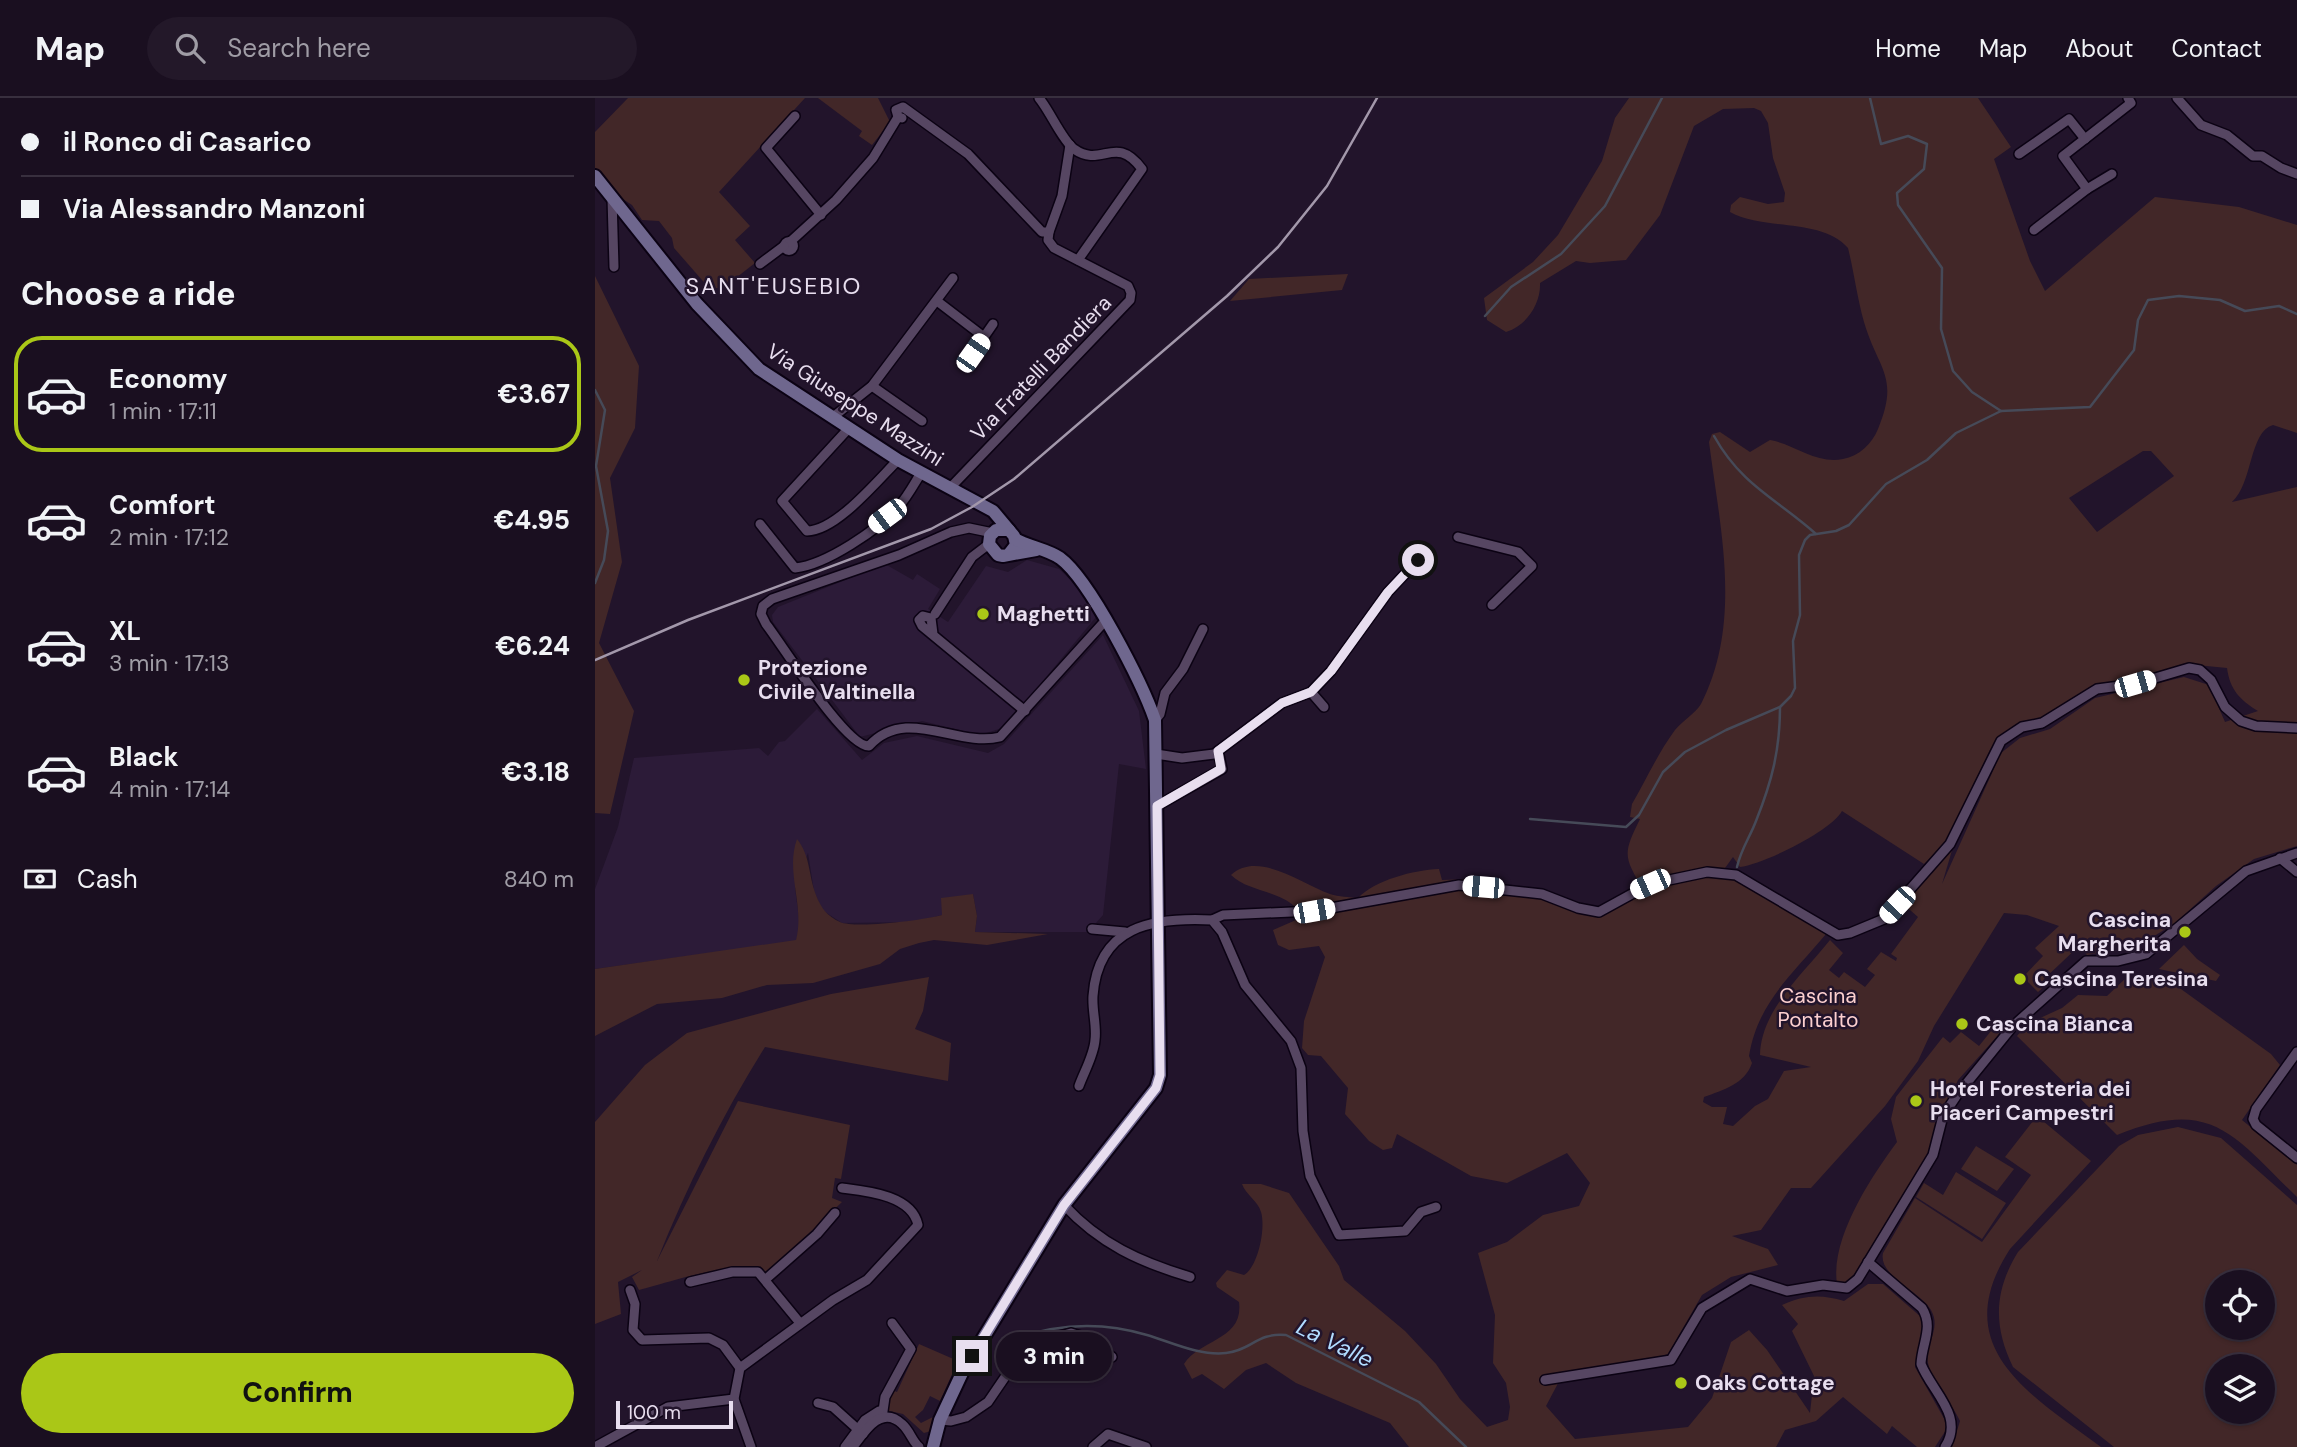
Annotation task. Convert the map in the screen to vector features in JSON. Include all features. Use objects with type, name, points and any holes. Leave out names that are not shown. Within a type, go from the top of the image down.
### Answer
[{"type":"street","points":[[1039,98],[1070,145],[1089,156],[1116,150],[1142,169],[1078,260]]},
{"type":"street","points":[[2087,189],[2063,156],[2131,103],[2128,98]]},
{"type":"street","points":[[2179,99],[2201,125],[2227,135],[2253,156],[2262,156],[2297,174]]},
{"type":"street","points":[[760,264],[821,215],[873,158],[903,114],[919,116],[968,154],[1046,232],[1062,196],[1070,145]]},
{"type":"street","points":[[796,116],[766,148],[821,215]]},
{"type":"street","points":[[2019,154],[2069,119],[2085,139]]},
{"type":"street","points":[[2034,230],[2087,189],[2112,174]]},
{"type":"street","name":"Via Giuseppe Mazzini","points":[[595,176],[697,304],[759,369],[898,460],[983,505],[1012,534]]},
{"type":"street","points":[[612,198],[614,267]]},
{"type":"street","name":"Via Fratelli Bandiera","points":[[950,488],[1130,300],[1128,286],[1050,244],[1046,232]]},
{"type":"street","points":[[833,417],[872,386],[953,278]]},
{"type":"street","points":[[937,301],[984,337]]},
{"type":"street","points":[[973,353],[993,324]]},
{"type":"street","points":[[872,386],[922,421]]},
{"type":"street","points":[[849,429],[782,501],[807,531],[818,531],[854,504],[898,460]]},
{"type":"street","points":[[760,524],[796,568],[818,564],[839,552],[899,507],[921,473]]},
{"type":"street","points":[[983,505],[992,540]]},
{"type":"street","points":[[1040,550],[1009,554],[992,540],[962,530],[772,599],[763,606],[761,614],[829,713],[863,746],[869,746],[893,731],[909,728],[931,728],[987,740],[1000,737],[1105,621]]},
{"type":"street","points":[[1009,554],[1014,549],[1012,534]]},
{"type":"street","points":[[912,1436],[934,1445],[940,1420],[962,1373],[1064,1205],[1156,1088],[1160,1075],[1155,720],[1142,686],[1087,589],[1066,564],[1012,534],[992,540],[974,554],[935,614]]},
{"type":"street","points":[[1458,537],[1518,552],[1532,566],[1493,605]]},
{"type":"street","points":[[1156,754],[1182,758],[1218,751],[1282,703],[1311,692],[1331,671],[1388,592],[1418,560]]},
{"type":"street","points":[[1155,720],[1160,714],[1165,693],[1183,669],[1203,629]]},
{"type":"street","points":[[933,634],[1025,711]]},
{"type":"street","points":[[1079,1086],[1096,1039],[1093,997],[1096,973],[1106,950],[1125,932],[1158,920],[1212,920],[1223,915],[1314,911],[1459,885],[1542,894],[1578,908],[1599,912],[1650,884],[1719,871],[1736,875],[1838,935],[1850,933],[1884,919],[1950,844],[2001,741],[2022,727],[2042,723],[2097,689],[2135,684],[2189,668],[2200,670],[2211,680],[2231,715],[2241,721],[2256,726],[2297,728]]},
{"type":"street","points":[[1311,692],[1324,707]]},
{"type":"street","points":[[1157,806],[1221,769],[1218,751]]},
{"type":"street","points":[[1545,1380],[1666,1362],[1674,1355],[1702,1308],[1750,1279],[1787,1291],[1823,1285],[1847,1288],[1858,1279],[1933,1155],[1943,1116],[2013,1026],[2086,961],[2118,961],[2146,954],[2246,871],[2297,853]]},
{"type":"street","points":[[2280,858],[2297,872]]},
{"type":"street","points":[[1212,920],[1222,932],[1245,985],[1291,1041],[1301,1068],[1303,1131],[1310,1176],[1339,1236],[1405,1231],[1422,1212],[1436,1207]]},
{"type":"street","points":[[1092,929],[1125,932]]},
{"type":"street","points":[[2297,1052],[2256,1109],[2253,1119],[2256,1125],[2297,1158]]},
{"type":"street","points":[[751,1447],[734,1399],[740,1368],[867,1280],[918,1225],[916,1218],[889,1195],[842,1188]]},
{"type":"street","points":[[1064,1205],[1082,1225],[1117,1250],[1190,1277]]},
{"type":"street","points":[[766,1279],[817,1234],[835,1213]]},
{"type":"street","points":[[1868,1262],[1922,1308],[1927,1317],[1929,1328],[1921,1364],[1952,1416],[1951,1432],[1945,1447]]},
{"type":"street","points":[[690,1282],[755,1271],[766,1279],[800,1324]]},
{"type":"street","points":[[630,1290],[635,1304],[633,1331],[642,1340],[709,1338],[723,1345],[740,1368]]},
{"type":"street","points":[[845,1447],[882,1414],[885,1397],[911,1349],[892,1323]]},
{"type":"street","points":[[940,1420],[951,1421],[966,1417],[988,1402],[1022,1352],[1044,1340],[1071,1333],[1084,1337],[1112,1357]]},
{"type":"street","points":[[595,1447],[668,1407],[734,1399]]},
{"type":"street","points":[[818,1403],[833,1407],[860,1431]]},
{"type":"street","points":[[882,1414],[899,1422],[919,1447]]},
{"type":"street","points":[[853,1447],[860,1431]]},
{"type":"street","points":[[1093,1447],[1108,1434],[1146,1447]]},
{"type":"shaded area","points":[[1027,560],[1059,569],[1078,587],[1096,617],[1012,718],[999,729],[980,735],[922,721],[860,737],[773,622],[772,615],[778,607],[885,564],[913,580],[917,574],[940,589],[928,609],[948,622],[986,566],[1008,572]]},
{"type":"shaded area","points":[[1103,635],[1139,711],[1146,769],[1119,764],[1103,915],[1088,932],[975,932],[977,916],[973,894],[942,915],[915,922],[842,923],[822,910],[814,891],[808,853],[795,888],[800,926],[796,941],[595,969],[595,889],[618,827],[634,758],[759,748],[768,756],[779,742],[785,741],[817,709],[862,760],[884,743],[917,736],[988,753],[1004,744]]},
{"type":"green space","points":[[628,98],[805,98],[719,192],[750,226],[735,240],[755,263],[723,288],[709,288],[674,248],[672,238],[659,221],[642,220],[632,205],[615,194],[595,168],[595,132]]},
{"type":"green space","points":[[818,98],[878,98],[890,122],[872,145],[859,136],[862,131]]},
{"type":"green space","name":"Cascina Pontalto","points":[[1629,98],[1978,98],[2011,147],[1994,159],[2030,261],[2045,291],[2155,197],[2239,207],[2297,225],[2297,433],[2273,425],[2265,430],[2259,437],[2239,494],[2232,502],[2297,487],[2297,846],[2254,859],[2216,886],[2175,923],[2140,945],[2087,955],[2079,946],[2044,979],[2047,984],[2038,992],[2023,977],[2043,956],[2035,948],[2059,926],[2027,915],[2004,913],[1934,1026],[1918,1061],[1885,1106],[1811,1188],[1791,1188],[1761,1230],[1732,1236],[1768,1249],[1778,1265],[1731,1277],[1702,1295],[1668,1354],[1653,1359],[1564,1372],[1546,1406],[1575,1439],[1688,1427],[1712,1398],[1731,1342],[1749,1330],[1767,1350],[1810,1413],[1814,1376],[1792,1331],[1798,1324],[1782,1305],[1813,1297],[1844,1301],[1868,1284],[1883,1284],[1921,1317],[1923,1328],[1915,1367],[1946,1422],[1946,1430],[1935,1447],[1917,1447],[1892,1426],[1887,1434],[1843,1397],[1816,1421],[1785,1430],[1776,1447],[1409,1447],[1390,1423],[1296,1383],[1266,1363],[1246,1370],[1224,1389],[1202,1374],[1192,1379],[1184,1364],[1200,1349],[1228,1332],[1239,1315],[1239,1302],[1217,1287],[1216,1283],[1227,1270],[1244,1275],[1257,1256],[1262,1219],[1255,1201],[1242,1184],[1261,1184],[1289,1193],[1339,1266],[1344,1280],[1405,1331],[1436,1364],[1460,1399],[1487,1427],[1508,1420],[1510,1407],[1506,1383],[1493,1363],[1495,1315],[1478,1253],[1507,1242],[1543,1215],[1579,1206],[1590,1183],[1567,1153],[1507,1183],[1471,1176],[1397,1134],[1392,1148],[1383,1150],[1369,1141],[1345,1114],[1348,1088],[1321,1056],[1308,1055],[1302,1048],[1304,1021],[1325,957],[1319,946],[1289,950],[1278,945],[1273,930],[1296,920],[1294,906],[1231,875],[1242,868],[1267,867],[1330,894],[1358,898],[1374,886],[1395,877],[1439,869],[1442,880],[1471,879],[1573,905],[1599,917],[1644,891],[1632,870],[1628,856],[1630,841],[1640,819],[1630,817],[1632,804],[1669,739],[1701,704],[1714,672],[1722,640],[1725,574],[1709,442],[1712,434],[1720,432],[1750,452],[1770,440],[1815,457],[1843,459],[1860,452],[1869,444],[1884,411],[1887,385],[1864,322],[1848,248],[1824,232],[1744,218],[1730,212],[1731,205],[1740,197],[1768,204],[1784,202],[1785,193],[1773,158],[1768,123],[1761,111],[1754,108],[1723,109],[1694,126],[1660,215],[1626,260],[1590,263],[1576,261],[1540,283],[1535,306],[1520,325],[1506,332],[1487,320],[1484,298],[1533,262],[1558,235],[1602,161],[1615,118]],"holes":[[[2143,451],[2151,451],[2174,476],[2097,532],[2069,498]],[[2186,664],[2227,668],[2237,694],[2258,711],[2225,722],[2209,685],[2184,677],[2095,698],[2050,729],[2020,738],[2001,753],[1942,884],[1953,847],[1902,903],[1918,917],[1891,954],[1897,958],[1896,961],[1881,952],[1867,969],[1875,975],[1865,987],[1844,972],[1839,978],[1829,970],[1843,953],[1830,940],[1785,993],[1775,1008],[1762,1039],[1760,1055],[1811,1067],[1784,1071],[1768,1099],[1755,1106],[1733,1126],[1723,1124],[1727,1107],[1712,1107],[1703,1102],[1704,1097],[1733,1085],[1749,1070],[1752,1063],[1749,1056],[1753,1037],[1768,1004],[1826,934],[1740,882],[1720,875],[1733,857],[1740,867],[1765,860],[1811,837],[1825,828],[1842,811],[1924,864],[1946,842],[1990,750],[2001,735],[2018,723],[2037,722],[2085,690],[2145,679]]]},
{"type":"green space","points":[[1348,274],[1342,290],[1230,301],[1249,279]]},
{"type":"green space","points":[[595,276],[639,366],[635,428],[610,478],[622,562],[599,643],[634,711],[610,814],[595,813]]},
{"type":"green space","points":[[797,839],[805,852],[820,904],[840,922],[860,925],[933,917],[942,915],[941,898],[973,894],[977,916],[975,932],[1048,934],[987,945],[934,940],[919,943],[900,949],[880,964],[813,983],[767,985],[722,998],[657,1004],[595,1036],[595,969],[796,940],[798,915],[793,864]]},
{"type":"green space","points":[[2184,945],[2197,959],[2220,975],[2216,981],[2159,969]]},
{"type":"green space","points":[[2143,975],[2174,984],[2271,1054],[2280,1065],[2242,1120],[2297,1165],[2297,1197],[2237,1140],[2219,1128],[2199,1121],[2176,1120],[2149,1124],[2117,1135],[2017,1036],[2027,1024],[2062,1008],[2078,995],[2107,996],[2127,977]]},
{"type":"green space","points":[[929,977],[923,1011],[915,1029],[951,1043],[948,1081],[765,1047],[706,1152],[657,1261],[738,1101],[850,1125],[841,1179],[835,1178],[832,1198],[842,1202],[768,1273],[756,1269],[723,1269],[639,1290],[632,1277],[642,1270],[618,1282],[621,1314],[595,1324],[595,1122],[645,1065],[687,1033],[831,994]]},
{"type":"green space","points":[[1991,1031],[2000,1033],[1958,1080],[1926,1157],[1855,1273],[1846,1284],[1837,1284],[1837,1266],[1846,1229],[1865,1190],[1897,1142],[1891,1119],[1896,1097],[1943,1037],[1950,1043],[1961,1032],[1979,1046]]},
{"type":"green space","points":[[2037,1116],[2091,1161],[2010,1249],[1993,1284],[1987,1314],[1992,1341],[2005,1365],[2024,1387],[2101,1447],[1952,1447],[1960,1421],[1933,1378],[1927,1356],[1934,1330],[1934,1317],[1926,1303],[1887,1269],[1883,1253],[1915,1198],[1982,1242],[2031,1175],[2005,1157]]},
{"type":"green space","points":[[2178,1127],[2221,1138],[2297,1205],[2297,1447],[2114,1447],[2013,1367],[2006,1352],[1999,1323],[2001,1295],[2010,1266],[2018,1252],[2119,1146],[2138,1135]]},
{"type":"green space","points":[[1976,1146],[2014,1169],[1997,1191],[1961,1169]]},
{"type":"green space","points":[[1956,1172],[2006,1203],[1982,1239],[1916,1197],[1924,1183],[1943,1195]]},
{"type":"green space","points":[[919,1344],[958,1361],[940,1401],[930,1396],[923,1410],[915,1417],[921,1423],[937,1415],[931,1431],[924,1433],[903,1414],[885,1410],[892,1390],[897,1392]]},
{"type":"waterway","points":[[1485,316],[1511,287],[1561,254],[1605,206],[1662,98]]},
{"type":"waterway","points":[[1870,98],[1881,144],[1908,136],[1927,144],[1924,169],[1897,193],[1898,205],[1942,268],[1941,329],[1953,371],[1972,392],[2001,411]]},
{"type":"waterway","points":[[1530,819],[1626,827],[1639,815],[1663,772],[1685,752],[1726,730],[1780,707],[1795,688],[1793,641],[1800,615],[1799,555],[1805,540],[1810,535],[1836,531],[1849,525],[1886,484],[1927,460],[1956,433],[2001,411],[2090,407],[2134,350],[2138,320],[2148,300],[2179,296],[2220,300],[2245,311],[2279,306],[2297,314]]},
{"type":"waterway","points":[[595,390],[605,410],[596,466],[608,531],[604,560],[595,583]]},
{"type":"waterway","points":[[1714,436],[1748,480],[1816,534]]},
{"type":"waterway","points":[[1737,867],[1771,779],[1779,737],[1780,707]]},
{"type":"waterway","name":"La Valle","points":[[1008,1341],[1042,1331],[1095,1326],[1147,1335],[1195,1350],[1226,1353],[1242,1349],[1268,1336],[1286,1335],[1419,1402],[1466,1447]]},
{"type":"railway","points":[[595,660],[688,620],[931,529],[972,507],[1014,479],[1227,296],[1278,247],[1327,186],[1377,98]]},
{"type":"place","name":"Maghetti","points":[[983,614]]},
{"type":"place","name":"Protezione Civile Valtinella","points":[[744,680]]},
{"type":"place","name":"Cascina Margherita","points":[[2185,932]]},
{"type":"place","name":"Cascina Teresina","points":[[2020,979]]},
{"type":"place","name":"Cascina Bianca","points":[[1962,1024]]},
{"type":"place","name":"Hotel Foresteria dei Piaceri Campestri","points":[[1916,1101]]},
{"type":"place","name":"Oaks Cottage","points":[[1681,1383]]},
{"type":"district","name":"SANT'EUSEBIO","points":[[774,286]]},
{"type":"route","points":[[972,1356],[1080,1181],[1156,1088],[1160,1075],[1157,1021],[1157,806],[1221,769],[1218,751],[1241,736],[1268,712],[1282,703],[1311,692],[1331,671],[1388,592],[1418,560]]}]
